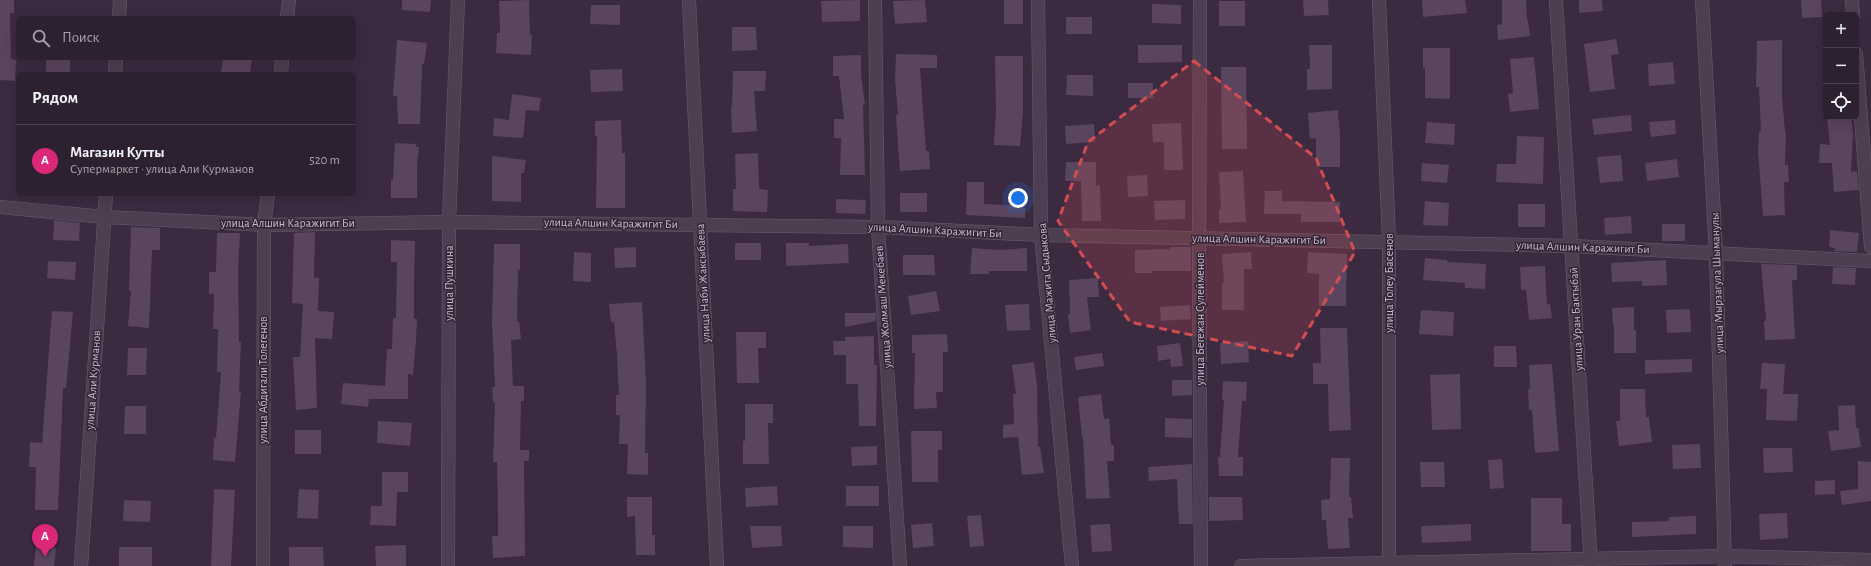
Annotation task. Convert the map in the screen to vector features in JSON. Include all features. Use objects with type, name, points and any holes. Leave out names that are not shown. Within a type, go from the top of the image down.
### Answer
[{"type":"street","points":[[119,16],[120,0]]},
{"type":"street","points":[[287,16],[289,0]]},
{"type":"street","name":"улица Пушкина","points":[[448,566],[449,222],[458,0]]},
{"type":"street","name":"улица Наби Жаксыбаева","points":[[689,0],[717,566]]},
{"type":"street","name":"улица Жолмаш Мекебаев","points":[[876,0],[878,227],[900,566]]},
{"type":"street","name":"улица Мажита Сыдыкова","points":[[1038,0],[1041,235],[1072,566]]},
{"type":"street","name":"улица Бегежан Сулейменов","points":[[1200,0],[1199,238],[1201,566]]},
{"type":"street","name":"улица Толеу Басенов","points":[[1379,0],[1389,242],[1389,564]]},
{"type":"street","name":"улица Уран Бактыбай","points":[[1556,0],[1591,562]]},
{"type":"street","name":"улица Мырзагула Шыманулы","points":[[1702,0],[1716,253],[1725,561]]},
{"type":"street","points":[[1852,0],[1853,12]]},
{"type":"street","points":[[115,72],[116,60]]},
{"type":"street","points":[[281,72],[282,60]]},
{"type":"street","points":[[1858,84],[1871,247]]},
{"type":"street","name":"улица Али Курманов","points":[[81,566],[106,196]]},
{"type":"street","name":"улица Абдигали Толегенов","points":[[263,566],[264,225],[268,196]]},
{"type":"street","name":"улица Алшин Каражигит Би","points":[[0,207],[104,217],[264,225],[449,222],[878,227],[1041,235],[1572,246],[1871,261]]},
{"type":"street","points":[[1241,566],[1871,560]]},
{"type":"highlighted area","points":[[1194,61],[1316,158],[1355,252],[1292,356],[1130,322],[1058,221],[1088,142]]},
{"type":"building","points":[[0,0],[14,0],[14,13],[10,13],[11,59],[16,60],[15,81],[0,80]]},
{"type":"building","points":[[402,0],[431,0],[430,12],[402,10]]},
{"type":"building","points":[[529,0],[530,35],[532,35],[531,55],[496,53],[497,33],[500,33],[499,1]]},
{"type":"building","points":[[860,0],[860,21],[822,22],[821,1]]},
{"type":"building","points":[[925,0],[927,22],[895,24],[893,1]]},
{"type":"building","points":[[1004,0],[1023,0],[1023,24],[1004,24]]},
{"type":"building","points":[[1303,0],[1328,0],[1329,15],[1304,16]]},
{"type":"building","points":[[1422,0],[1465,0],[1467,13],[1423,17]]},
{"type":"building","points":[[1502,0],[1526,0],[1527,21],[1530,36],[1498,40],[1497,25],[1502,24]]},
{"type":"building","points":[[1579,0],[1602,0],[1603,11],[1579,13]]},
{"type":"building","points":[[1801,0],[1821,0],[1822,17],[1802,18]]},
{"type":"building","points":[[1219,1],[1245,1],[1245,26],[1219,26]]},
{"type":"building","points":[[1152,4],[1181,5],[1181,24],[1152,23]]},
{"type":"building","points":[[591,5],[620,5],[620,25],[590,24]]},
{"type":"building","points":[[1066,17],[1092,17],[1092,34],[1066,34]]},
{"type":"building","points":[[732,27],[756,27],[757,50],[732,51]]},
{"type":"building","points":[[1616,39],[1619,54],[1611,55],[1615,89],[1590,92],[1584,44]]},
{"type":"building","points":[[397,40],[427,43],[424,64],[422,64],[420,124],[398,124],[397,96],[393,96]]},
{"type":"building","points":[[1782,40],[1782,97],[1786,132],[1785,165],[1788,165],[1789,182],[1784,182],[1785,215],[1763,216],[1758,151],[1759,131],[1761,131],[1759,87],[1756,87],[1757,41]]},
{"type":"building","points":[[1138,45],[1182,45],[1182,62],[1138,63]]},
{"type":"building","points":[[1309,45],[1332,45],[1332,89],[1307,90],[1307,69],[1310,69]]},
{"type":"building","points":[[1423,48],[1450,48],[1450,99],[1425,98]]},
{"type":"building","points":[[896,54],[937,55],[937,68],[920,68],[926,151],[929,151],[930,169],[900,171],[896,115],[898,115],[895,80]]},
{"type":"building","points":[[861,55],[861,75],[865,105],[863,105],[865,175],[840,175],[841,138],[834,138],[834,119],[844,119],[839,76],[833,76],[833,56]]},
{"type":"building","points":[[995,56],[1023,56],[1023,111],[1020,146],[994,145],[996,111]]},
{"type":"building","points":[[1534,57],[1539,109],[1510,112],[1508,94],[1513,93],[1510,59]]},
{"type":"building","points":[[46,60],[70,60],[70,72],[46,72]]},
{"type":"building","points":[[223,60],[252,60],[250,72],[221,72]]},
{"type":"building","points":[[1673,62],[1675,84],[1649,86],[1648,64]]},
{"type":"building","points":[[1221,67],[1246,67],[1247,149],[1222,149]]},
{"type":"building","points":[[622,69],[623,91],[591,92],[590,70]]},
{"type":"building","points":[[733,71],[766,71],[765,91],[754,91],[757,131],[732,133],[731,107]]},
{"type":"building","points":[[1067,75],[1093,75],[1093,96],[1066,95]]},
{"type":"building","points":[[1128,83],[1153,83],[1153,98],[1128,98]]},
{"type":"building","points":[[512,94],[541,98],[539,111],[526,110],[523,138],[493,136],[494,118],[509,120]]},
{"type":"building","points":[[1338,110],[1340,167],[1316,167],[1316,138],[1310,139],[1308,113]]},
{"type":"building","points":[[1631,115],[1632,131],[1594,135],[1592,119]]},
{"type":"building","points":[[621,120],[622,153],[625,153],[625,208],[596,208],[597,136],[595,136],[595,121]]},
{"type":"building","points":[[1675,120],[1676,134],[1651,137],[1649,122]]},
{"type":"building","points":[[1827,120],[1851,120],[1853,134],[1851,172],[1857,171],[1859,190],[1834,192],[1832,163],[1819,163],[1820,144],[1830,145]]},
{"type":"building","points":[[1427,122],[1455,124],[1454,145],[1425,143]]},
{"type":"building","points":[[1181,123],[1183,170],[1164,170],[1164,142],[1153,142],[1152,124]]},
{"type":"building","points":[[1094,124],[1095,142],[1066,144],[1065,126]]},
{"type":"building","points":[[1517,136],[1544,137],[1543,184],[1496,182],[1497,164],[1516,164]]},
{"type":"building","points":[[395,143],[416,144],[416,147],[419,147],[417,165],[417,198],[391,198],[391,180],[393,180]]},
{"type":"building","points":[[758,153],[759,189],[768,190],[767,212],[733,211],[733,189],[736,189],[735,154]]},
{"type":"building","points":[[1621,155],[1623,181],[1600,183],[1597,157]]},
{"type":"building","points":[[492,156],[526,160],[524,173],[521,173],[521,202],[492,201]]},
{"type":"building","points":[[1677,159],[1679,177],[1647,181],[1645,163]]},
{"type":"building","points":[[1066,162],[1096,162],[1096,186],[1100,185],[1101,221],[1082,221],[1081,181],[1065,181]]},
{"type":"building","points":[[1422,163],[1449,165],[1447,183],[1421,181]]},
{"type":"building","points":[[1243,171],[1246,222],[1219,223],[1219,209],[1221,209],[1219,172]]},
{"type":"building","points":[[1147,175],[1148,196],[1128,197],[1127,176]]},
{"type":"building","points":[[967,182],[984,182],[984,204],[1025,206],[1025,218],[966,215]]},
{"type":"building","points":[[1265,191],[1282,191],[1282,201],[1340,202],[1340,222],[1301,222],[1301,214],[1264,214]]},
{"type":"building","points":[[900,193],[927,193],[927,212],[900,212]]},
{"type":"building","points":[[836,199],[866,200],[865,214],[836,213]]},
{"type":"building","points":[[1185,200],[1185,219],[1155,220],[1154,201]]},
{"type":"building","points":[[1425,201],[1449,203],[1448,226],[1423,225]]},
{"type":"building","points":[[1518,204],[1545,204],[1545,227],[1518,227]]},
{"type":"building","points":[[1631,216],[1632,233],[1605,235],[1604,218]]},
{"type":"building","points":[[54,220],[80,223],[79,241],[53,240]]},
{"type":"building","points":[[1662,224],[1685,224],[1685,241],[1662,241]]},
{"type":"building","points":[[131,227],[160,228],[160,250],[152,250],[149,328],[128,326],[131,291],[129,291]]},
{"type":"building","points":[[1830,230],[1859,233],[1857,252],[1834,251],[1835,248],[1829,247]]},
{"type":"building","points":[[315,232],[314,278],[319,278],[318,311],[334,312],[332,339],[315,338],[317,408],[296,410],[293,357],[300,357],[303,304],[292,303],[294,233]]},
{"type":"building","points":[[217,233],[240,233],[238,272],[239,342],[241,342],[239,391],[241,392],[235,462],[213,460],[221,372],[217,372],[218,329],[213,329],[214,294],[209,294],[209,272],[216,272]]},
{"type":"building","points":[[391,240],[415,241],[414,319],[417,319],[413,375],[408,374],[408,399],[369,399],[368,407],[341,404],[343,383],[385,386],[387,349],[392,349],[393,318],[396,318],[397,262],[391,262]]},
{"type":"building","points":[[735,243],[761,243],[761,260],[735,260]]},
{"type":"building","points":[[786,243],[809,243],[809,246],[848,244],[849,263],[786,266]]},
{"type":"building","points":[[494,244],[520,244],[517,322],[519,321],[521,339],[511,340],[513,386],[524,386],[524,401],[521,401],[520,450],[529,450],[529,461],[524,461],[525,556],[493,558],[492,536],[498,536],[497,462],[493,462],[495,402],[493,402],[492,387],[495,387],[492,323]]},
{"type":"building","points":[[636,247],[636,267],[615,268],[614,248]]},
{"type":"building","points":[[1170,247],[1191,247],[1191,271],[1152,271],[1152,273],[1135,273],[1135,250],[1170,249]]},
{"type":"building","points":[[972,248],[999,250],[1027,248],[1027,271],[989,271],[989,274],[970,274]]},
{"type":"building","points":[[574,252],[591,253],[591,282],[573,281]]},
{"type":"building","points":[[1251,252],[1252,269],[1244,269],[1244,310],[1222,310],[1222,283],[1224,283],[1222,254]]},
{"type":"building","points":[[1308,252],[1347,254],[1346,306],[1319,306],[1319,274],[1307,273]]},
{"type":"building","points":[[903,255],[934,255],[935,275],[903,275]]},
{"type":"building","points":[[1425,258],[1447,260],[1447,262],[1486,264],[1485,289],[1465,288],[1465,283],[1423,280]]},
{"type":"building","points":[[1666,260],[1667,285],[1642,286],[1642,281],[1612,282],[1611,263]]},
{"type":"building","points":[[48,261],[76,262],[75,280],[47,278]]},
{"type":"building","points":[[1761,264],[1797,265],[1797,280],[1792,280],[1795,339],[1765,340],[1764,321],[1766,321]]},
{"type":"building","points":[[1545,266],[1547,304],[1550,304],[1552,318],[1529,320],[1526,290],[1521,290],[1520,267]]},
{"type":"building","points":[[1833,267],[1856,268],[1855,285],[1832,284]]},
{"type":"building","points":[[1098,278],[1099,297],[1087,297],[1091,330],[1070,333],[1068,314],[1070,314],[1069,280]]},
{"type":"building","points":[[936,291],[940,311],[911,315],[908,296]]},
{"type":"building","points":[[642,302],[646,383],[645,453],[648,453],[648,475],[627,474],[628,444],[619,444],[620,415],[616,415],[616,395],[619,395],[617,355],[614,322],[611,322],[609,304]]},
{"type":"building","points":[[1029,304],[1030,330],[1007,331],[1005,305]]},
{"type":"building","points":[[1190,305],[1191,319],[1161,321],[1160,307]]},
{"type":"building","points":[[1634,307],[1636,353],[1614,353],[1612,308]]},
{"type":"building","points":[[1690,309],[1691,332],[1667,333],[1666,310]]},
{"type":"building","points":[[1421,310],[1454,312],[1453,336],[1419,334]]},
{"type":"building","points":[[52,311],[73,312],[66,388],[63,388],[58,510],[35,510],[36,467],[29,467],[30,442],[42,443]]},
{"type":"building","points":[[845,313],[876,313],[876,321],[845,327]]},
{"type":"building","points":[[1320,328],[1347,328],[1351,430],[1329,431],[1328,384],[1313,384],[1313,363],[1321,363]]},
{"type":"building","points":[[736,332],[766,332],[766,348],[758,348],[759,383],[737,383]]},
{"type":"building","points":[[947,334],[948,352],[943,352],[943,392],[936,392],[937,408],[914,409],[915,353],[912,353],[912,335]]},
{"type":"building","points":[[874,336],[874,365],[877,365],[876,426],[859,426],[858,384],[846,384],[846,355],[834,355],[833,341],[845,341],[845,337]]},
{"type":"building","points":[[1248,341],[1249,362],[1221,364],[1220,343]]},
{"type":"building","points":[[1180,343],[1183,366],[1171,367],[1170,359],[1158,361],[1157,346]]},
{"type":"building","points":[[1494,346],[1516,346],[1517,367],[1494,367]]},
{"type":"building","points":[[128,348],[147,348],[146,375],[127,375]]},
{"type":"building","points":[[1102,353],[1104,366],[1076,370],[1074,357]]},
{"type":"building","points":[[1692,359],[1692,372],[1645,374],[1645,360]]},
{"type":"building","points":[[1034,362],[1037,385],[1038,447],[1040,447],[1044,473],[1022,475],[1018,437],[1003,438],[1003,425],[1014,424],[1013,394],[1016,394],[1012,365]]},
{"type":"building","points":[[1762,363],[1785,364],[1783,394],[1798,394],[1797,421],[1766,420],[1767,389],[1760,389]]},
{"type":"building","points":[[1552,364],[1559,451],[1535,453],[1532,410],[1529,410],[1529,365]]},
{"type":"building","points":[[1460,374],[1461,429],[1432,430],[1430,375]]},
{"type":"building","points":[[1172,380],[1192,380],[1192,395],[1172,396]]},
{"type":"building","points":[[1223,381],[1247,382],[1246,401],[1242,401],[1238,457],[1243,457],[1243,476],[1219,476],[1218,457],[1220,457],[1224,400],[1222,400]]},
{"type":"building","points":[[1620,389],[1645,389],[1646,417],[1649,417],[1652,442],[1619,446],[1616,421],[1620,421]]},
{"type":"building","points":[[1101,394],[1104,419],[1109,418],[1111,445],[1114,445],[1114,461],[1107,461],[1110,498],[1086,499],[1083,437],[1078,397]]},
{"type":"building","points":[[745,404],[773,404],[773,423],[768,423],[769,464],[743,464],[743,441],[745,441]]},
{"type":"building","points":[[1855,405],[1856,428],[1858,428],[1861,447],[1831,451],[1828,431],[1839,430],[1838,406]]},
{"type":"building","points":[[125,406],[146,406],[146,434],[124,434]]},
{"type":"building","points":[[1165,418],[1192,419],[1192,438],[1165,437]]},
{"type":"building","points":[[378,421],[412,423],[410,446],[377,443]]},
{"type":"building","points":[[295,430],[321,430],[321,454],[295,454]]},
{"type":"building","points":[[911,431],[942,431],[942,450],[938,450],[938,482],[912,482]]},
{"type":"building","points":[[1700,444],[1701,468],[1673,469],[1672,445]]},
{"type":"building","points":[[877,446],[877,465],[852,466],[851,447]]},
{"type":"building","points":[[1763,448],[1792,448],[1793,472],[1764,473]]},
{"type":"building","points":[[1331,458],[1350,458],[1349,497],[1351,497],[1353,518],[1348,518],[1350,548],[1328,549],[1326,520],[1322,520],[1321,500],[1330,499]]},
{"type":"building","points":[[1502,459],[1504,488],[1490,489],[1488,460]]},
{"type":"building","points":[[1858,461],[1871,462],[1871,501],[1842,505],[1840,491],[1858,489]]},
{"type":"building","points":[[1420,462],[1444,462],[1445,487],[1421,487]]},
{"type":"building","points":[[1192,464],[1193,524],[1179,524],[1177,479],[1149,481],[1148,467]]},
{"type":"building","points":[[382,472],[408,472],[408,492],[397,492],[396,526],[370,525],[371,506],[382,506]]},
{"type":"building","points":[[1835,480],[1835,494],[1815,495],[1815,481]]},
{"type":"building","points":[[777,486],[778,505],[746,507],[745,488]]},
{"type":"building","points":[[846,486],[879,486],[879,506],[846,506]]},
{"type":"building","points":[[214,489],[235,490],[231,566],[211,566]]},
{"type":"building","points":[[299,489],[319,490],[318,519],[297,518]]},
{"type":"building","points":[[627,497],[652,497],[652,535],[655,535],[655,555],[636,555],[635,516],[627,517]]},
{"type":"building","points":[[1209,497],[1242,497],[1243,520],[1209,521]]},
{"type":"building","points":[[1531,498],[1562,498],[1562,524],[1571,524],[1571,551],[1531,551]]},
{"type":"building","points":[[124,500],[151,501],[150,522],[123,521]]},
{"type":"building","points":[[1787,513],[1788,538],[1760,540],[1759,514]]},
{"type":"building","points":[[981,515],[984,546],[970,547],[967,516]]},
{"type":"building","points":[[1696,516],[1696,534],[1632,537],[1632,522],[1669,521],[1669,517]]},
{"type":"building","points":[[932,523],[934,546],[913,548],[911,525]]},
{"type":"building","points":[[1110,524],[1112,551],[1092,552],[1090,525]]},
{"type":"building","points":[[1471,524],[1471,541],[1422,543],[1421,526]]},
{"type":"building","points":[[750,526],[781,526],[782,546],[752,548]]},
{"type":"building","points":[[843,526],[873,526],[873,548],[843,547]]},
{"type":"building","points":[[406,545],[406,566],[376,566],[375,546]]},
{"type":"building","points":[[36,546],[56,548],[54,566],[34,566]]},
{"type":"building","points":[[119,547],[152,547],[152,566],[119,566]]},
{"type":"building","points":[[289,547],[323,547],[324,566],[289,566]]},
{"type":"place","name":"Магазин Кутты","points":[[45,557]]}]
